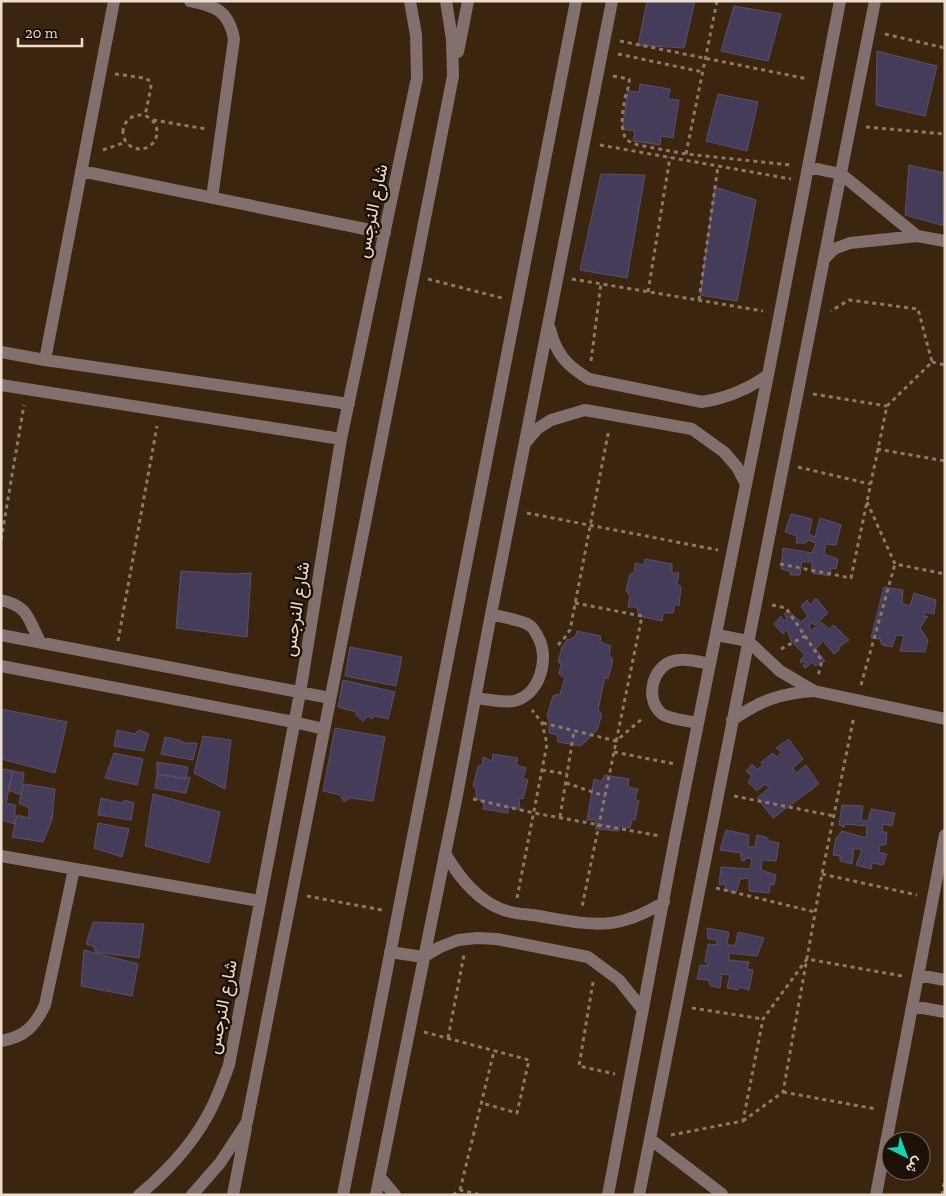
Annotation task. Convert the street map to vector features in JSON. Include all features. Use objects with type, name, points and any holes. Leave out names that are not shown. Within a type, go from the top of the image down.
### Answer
[{"type":"street","points":[[45,360],[114,1]]},
{"type":"street","points":[[190,1],[213,6],[224,14],[231,26],[234,40],[212,198]]},
{"type":"street","name":"شارع النرجس","points":[[139,1195],[161,1177],[190,1144],[213,1106],[229,1065],[300,693],[341,439],[417,78],[416,35],[410,1]]},
{"type":"street","points":[[446,1],[452,39],[453,76]]},
{"type":"street","points":[[233,1195],[468,1]]},
{"type":"street","points":[[343,1195],[576,1]]},
{"type":"street","points":[[376,1195],[423,957],[458,795],[491,614],[612,1]]},
{"type":"street","points":[[608,1195],[675,838],[717,635],[840,1]]},
{"type":"street","points":[[639,1195],[875,1]]},
{"type":"street","points":[[808,167],[841,174],[917,236]]},
{"type":"street","points":[[81,171],[385,233]]},
{"type":"street","points":[[824,259],[834,249],[850,243],[917,236],[945,241]]},
{"type":"street","points":[[549,326],[553,343],[562,358],[574,370],[589,379],[702,402],[737,394],[753,386],[768,375]]},
{"type":"street","points":[[1,352],[349,404]]},
{"type":"street","points":[[1,385],[341,439]]},
{"type":"street","points":[[526,442],[537,429],[551,420],[585,410],[692,429],[724,452],[737,467],[746,484]]},
{"type":"street","points":[[1,600],[15,603],[22,607],[40,642]]},
{"type":"street","points":[[475,698],[513,701],[523,696],[537,681],[542,666],[543,650],[540,640],[529,625],[491,614]]},
{"type":"street","points":[[1,635],[330,698]]},
{"type":"street","points":[[717,635],[748,641],[765,658],[791,678],[814,691]]},
{"type":"street","points":[[698,723],[662,715],[656,707],[652,696],[652,684],[657,672],[666,664],[678,660],[710,664]]},
{"type":"street","points":[[1,666],[324,729]]},
{"type":"street","points":[[732,720],[751,707],[771,698],[792,692],[814,691],[945,719]]},
{"type":"street","points":[[876,1195],[945,835]]},
{"type":"street","points":[[445,853],[460,876],[484,899],[502,910],[592,925],[630,920],[664,902]]},
{"type":"street","points":[[1,856],[260,901]]},
{"type":"street","points":[[1,1041],[13,1039],[27,1031],[38,1019],[45,1005],[74,869]]},
{"type":"street","points":[[390,952],[423,957],[440,947],[467,939],[478,938],[497,939],[588,957],[619,980],[643,1010]]},
{"type":"street","points":[[918,977],[945,980]]},
{"type":"street","points":[[912,1006],[945,1012]]},
{"type":"street","points":[[192,1195],[220,1163],[247,1122]]},
{"type":"street","points":[[650,1138],[722,1195]]},
{"type":"street","points":[[380,1177],[395,1195]]},
{"type":"path","points":[[686,154],[717,1]]},
{"type":"path","points":[[869,30],[945,48]]},
{"type":"path","points":[[604,45],[706,58],[824,82]]},
{"type":"path","points":[[604,45],[702,72]]},
{"type":"path","points":[[100,72],[145,78],[150,81],[151,86],[145,116]]},
{"type":"path","points":[[598,74],[628,79],[629,85],[625,98],[621,130],[626,140],[638,145],[686,154],[808,167]]},
{"type":"path","points":[[152,120],[158,133],[152,146],[138,150],[131,147],[123,136],[125,125],[133,117],[145,116],[152,120],[221,131]]},
{"type":"path","points":[[850,126],[945,134]]},
{"type":"path","points":[[84,157],[126,142]]},
{"type":"path","points":[[584,142],[805,182]]},
{"type":"path","points":[[648,292],[670,157]]},
{"type":"path","points":[[699,300],[718,166]]},
{"type":"path","points":[[413,276],[517,302]]},
{"type":"path","points":[[558,276],[779,314]]},
{"type":"path","points":[[589,379],[600,283]]},
{"type":"path","points":[[812,323],[849,300],[918,309],[932,362]]},
{"type":"path","points":[[932,362],[945,365]]},
{"type":"path","points":[[764,560],[851,578],[887,406],[932,362]]},
{"type":"path","points":[[1,540],[26,390]]},
{"type":"path","points":[[798,391],[887,406]]},
{"type":"path","points":[[115,657],[160,410]]},
{"type":"path","points":[[543,650],[563,640],[570,630],[612,415]]},
{"type":"path","points":[[877,449],[945,461]]},
{"type":"path","points":[[784,464],[870,484]]},
{"type":"path","points":[[650,1138],[744,1121],[783,1092],[822,874],[857,700],[895,564],[867,501]]},
{"type":"path","points":[[512,510],[733,553]]},
{"type":"path","points":[[895,564],[945,574]]},
{"type":"path","points":[[756,601],[786,608],[822,661],[814,691]]},
{"type":"path","points":[[575,603],[642,616],[578,923]]},
{"type":"path","points":[[765,658],[805,636]]},
{"type":"path","points":[[513,701],[527,706],[536,713],[542,723],[548,744],[514,912]]},
{"type":"path","points":[[616,741],[656,707]]},
{"type":"path","points":[[542,723],[616,741]]},
{"type":"path","points":[[560,817],[574,731]]},
{"type":"path","points":[[614,752],[690,767]]},
{"type":"path","points":[[542,770],[567,774]]},
{"type":"path","points":[[566,783],[605,796]]},
{"type":"path","points":[[718,792],[834,816]]},
{"type":"path","points":[[458,795],[534,813],[675,838]]},
{"type":"path","points":[[822,874],[933,898]]},
{"type":"path","points":[[700,884],[815,912]]},
{"type":"path","points":[[292,894],[398,912]]},
{"type":"path","points":[[448,1038],[467,939]]},
{"type":"path","points":[[807,958],[918,977]]},
{"type":"path","points":[[744,1121],[763,1019],[807,958]]},
{"type":"path","points":[[597,963],[579,1066],[630,1077]]},
{"type":"path","points":[[676,1005],[763,1019]]},
{"type":"path","points":[[409,1028],[529,1060],[517,1112],[482,1103]]},
{"type":"path","points":[[453,1195],[460,1190],[494,1051]]},
{"type":"path","points":[[783,1092],[892,1112]]},
{"type":"path","points":[[942,1195],[945,1179]]},
{"type":"path","points":[[460,1190],[481,1195]]},
{"type":"building","points":[[647,1],[695,1],[684,48],[638,45]]},
{"type":"building","points":[[734,6],[781,14],[768,61],[721,51]]},
{"type":"building","points":[[877,51],[937,66],[925,116],[876,105]]},
{"type":"building","points":[[640,84],[670,89],[668,99],[679,100],[673,138],[661,136],[660,145],[633,141],[635,131],[622,129],[628,91],[639,92]]},
{"type":"building","points":[[718,94],[758,102],[747,151],[706,141]]},
{"type":"building","points":[[909,165],[945,173],[945,226],[905,215]]},
{"type":"building","points":[[601,174],[645,175],[627,278],[580,270]]},
{"type":"building","points":[[715,187],[756,200],[737,301],[700,295]]},
{"type":"building","points":[[791,514],[812,519],[809,534],[815,537],[820,518],[841,525],[836,545],[826,544],[824,554],[838,559],[836,569],[831,568],[830,576],[812,573],[812,562],[802,562],[800,575],[791,575],[789,571],[781,569],[783,548],[812,553],[816,543],[808,540],[806,543],[796,543],[797,536],[785,532]]},
{"type":"building","points":[[645,559],[672,564],[672,573],[679,573],[677,584],[681,587],[679,606],[675,604],[673,613],[663,613],[662,621],[639,616],[637,607],[628,607],[630,596],[626,591],[630,574],[634,573],[635,563],[644,565]]},
{"type":"building","points":[[181,571],[251,573],[247,637],[176,628]]},
{"type":"building","points":[[884,587],[903,590],[902,603],[910,606],[914,593],[936,600],[934,614],[926,612],[924,617],[928,616],[920,628],[928,640],[925,652],[900,651],[904,636],[896,635],[892,647],[882,645],[880,639],[871,638]]},
{"type":"building","points":[[816,598],[828,613],[815,625],[812,623],[809,626],[811,631],[821,622],[829,629],[834,625],[849,640],[839,647],[839,650],[834,654],[823,641],[816,649],[825,661],[815,666],[813,662],[805,668],[803,666],[806,662],[801,663],[800,660],[805,655],[791,641],[787,629],[783,634],[774,624],[781,616],[784,621],[787,618],[784,614],[788,611],[801,622],[808,616],[801,606],[807,600],[810,605]]},
{"type":"building","points":[[577,631],[601,636],[600,642],[611,646],[609,654],[613,660],[608,679],[605,677],[598,710],[602,714],[597,730],[581,746],[558,742],[557,735],[549,733],[549,720],[547,716],[553,696],[560,694],[565,678],[559,674],[561,664],[558,662],[562,647],[567,640],[575,637]]},
{"type":"building","points":[[350,647],[402,657],[396,686],[345,676]]},
{"type":"building","points":[[343,680],[395,692],[388,719],[375,716],[371,719],[368,716],[363,721],[356,715],[356,712],[338,707]]},
{"type":"building","points":[[1,709],[67,722],[55,773],[1,759]]},
{"type":"building","points":[[335,728],[385,737],[373,801],[350,798],[344,802],[340,795],[323,791]]},
{"type":"building","points":[[117,730],[135,734],[139,730],[149,734],[144,751],[114,746]]},
{"type":"building","points":[[203,736],[231,740],[225,789],[194,773]]},
{"type":"building","points":[[165,737],[185,743],[197,743],[193,760],[161,754]]},
{"type":"building","points":[[789,739],[803,759],[793,768],[796,773],[806,765],[819,784],[773,818],[757,798],[769,788],[765,784],[757,791],[748,782],[752,776],[746,771],[752,764],[757,769],[763,765],[761,762],[773,753],[777,757],[782,752],[776,748]]},
{"type":"building","points":[[114,753],[143,759],[137,785],[105,778]]},
{"type":"building","points":[[493,754],[518,758],[516,765],[526,768],[523,778],[528,780],[523,799],[519,798],[520,810],[509,807],[508,813],[483,809],[484,801],[476,799],[476,789],[473,786],[478,766],[482,765],[483,757],[492,761]]},
{"type":"building","points":[[157,762],[188,767],[186,778],[157,774]]},
{"type":"building","points":[[3,769],[13,771],[6,803],[15,805],[15,824],[1,820],[1,772]]},
{"type":"building","points":[[13,771],[24,773],[21,795],[8,790]]},
{"type":"building","points":[[157,774],[182,779],[190,777],[186,793],[155,788]]},
{"type":"building","points":[[605,775],[629,779],[628,787],[638,789],[635,799],[639,801],[635,820],[632,819],[630,828],[620,826],[619,831],[596,829],[596,820],[587,820],[594,779],[601,782]]},
{"type":"building","points":[[24,784],[55,789],[52,820],[43,842],[12,837],[17,815],[29,818],[29,808],[19,803]]},
{"type":"building","points":[[153,794],[220,812],[209,863],[145,846]]},
{"type":"building","points":[[101,798],[122,803],[125,800],[134,803],[131,820],[98,815]]},
{"type":"building","points":[[842,805],[863,806],[861,820],[868,821],[871,809],[895,813],[892,826],[883,824],[882,832],[887,832],[886,844],[879,846],[879,852],[887,854],[883,865],[872,863],[871,869],[856,865],[862,850],[854,848],[852,864],[840,861],[840,856],[833,855],[836,838],[842,831],[866,838],[867,826],[845,824],[844,827],[839,825]]},
{"type":"building","points":[[98,823],[129,829],[122,857],[94,848]]},
{"type":"building","points":[[726,830],[749,835],[748,847],[755,847],[757,835],[766,837],[769,841],[779,843],[776,861],[762,860],[761,870],[776,875],[774,885],[770,884],[769,893],[749,891],[749,878],[740,879],[736,893],[726,890],[725,884],[719,885],[721,867],[750,869],[752,859],[746,858],[744,861],[741,860],[741,853],[720,850]]},
{"type":"building","points":[[93,922],[144,924],[139,958],[96,952],[93,946],[86,944]]},
{"type":"building","points":[[707,928],[729,932],[727,944],[735,946],[738,932],[764,938],[757,956],[729,953],[729,960],[749,962],[747,969],[753,970],[749,990],[740,987],[738,990],[727,988],[730,975],[722,974],[720,988],[711,986],[708,980],[697,979],[700,965],[709,966],[705,961],[708,944],[717,945],[717,940],[708,939]]},
{"type":"building","points":[[84,950],[138,964],[132,996],[81,986]]}]
